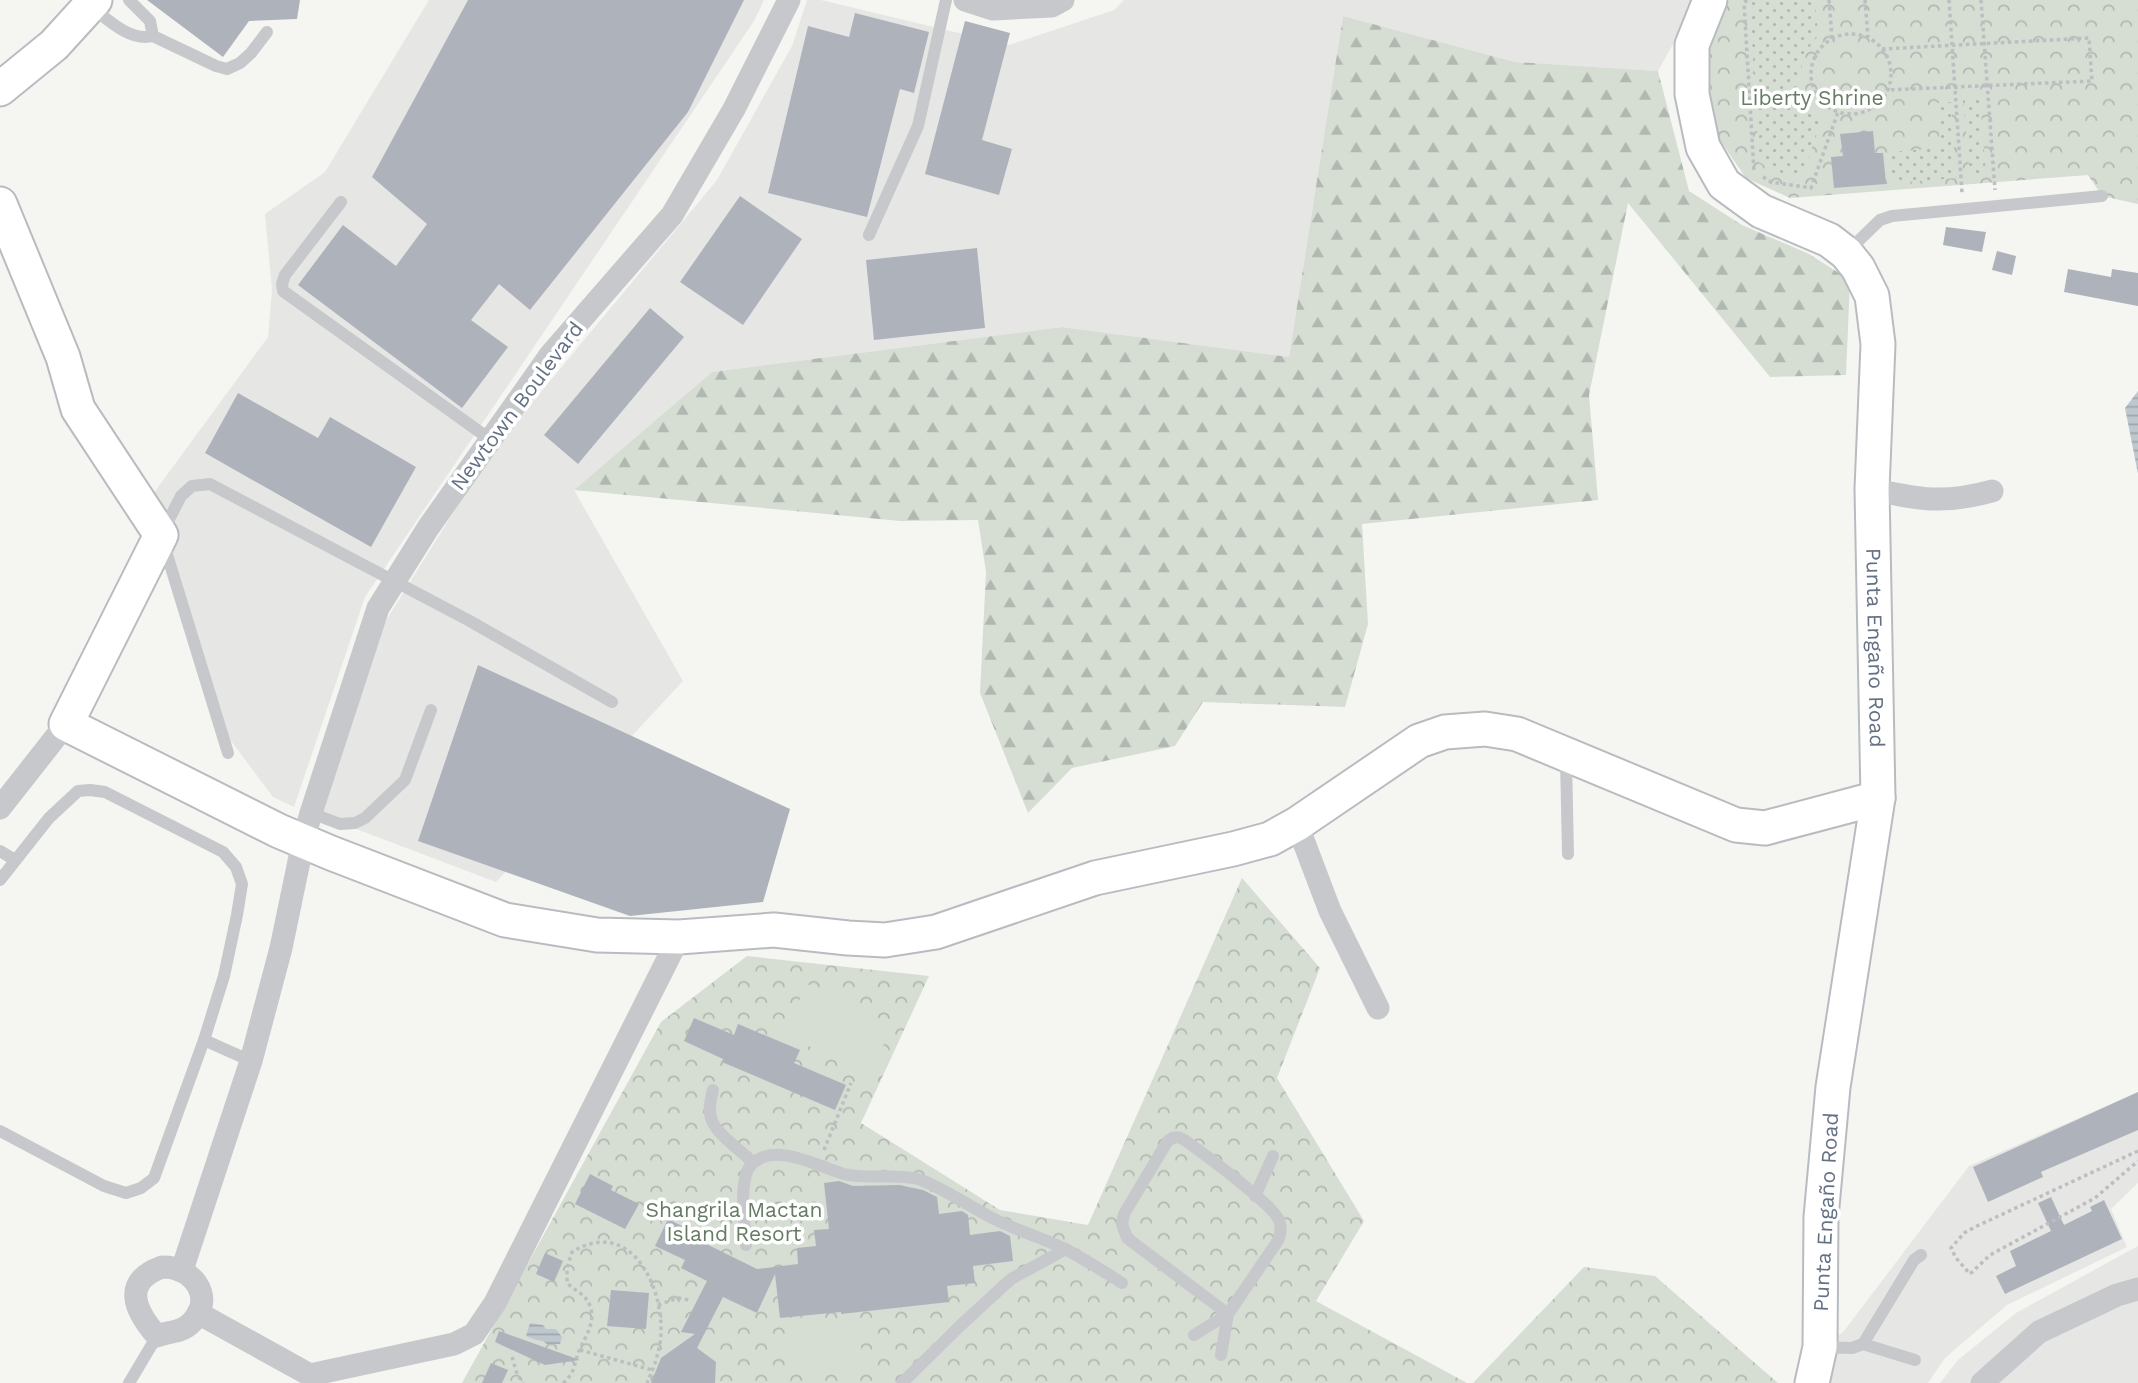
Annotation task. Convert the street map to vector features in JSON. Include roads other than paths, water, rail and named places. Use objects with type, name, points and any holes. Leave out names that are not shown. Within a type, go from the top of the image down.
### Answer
[{"type":"street","name":"Newtown Boulevard","points":[[182,1270],[251,1061],[281,948],[307,827],[378,608],[428,528],[551,354],[672,215],[734,109],[789,0]]},
{"type":"street","points":[[965,0],[993,9],[1052,6],[1063,0]]},
{"type":"street","name":"Punta Engaño Road","points":[[1710,0],[1692,45],[1692,94],[1703,147],[1724,184],[1761,211],[1829,240],[1846,253],[1858,268],[1872,296],[1878,344],[1872,489],[1878,799],[1833,1087],[1821,1217],[1820,1348],[1812,1383]]},
{"type":"street","points":[[0,89],[54,44],[87,2]]},
{"type":"street","points":[[0,204],[63,357],[78,409],[161,535],[66,724],[0,808]]},
{"type":"street","points":[[1872,489],[1924,500],[1954,500],[1992,491]]},
{"type":"street","points":[[66,724],[307,827],[505,920],[597,935],[679,937],[774,930],[885,940],[936,932],[1096,878],[1270,839],[1297,824],[1419,741],[1445,733],[1485,729],[1517,734],[1736,825],[1765,828],[1878,799]]},
{"type":"street","points":[[1297,824],[1330,911],[1378,1008]]},
{"type":"street","points":[[198,1313],[313,1379],[454,1344],[474,1334],[495,1303],[679,937]]},
{"type":"street","points":[[162,1267],[182,1270],[197,1283],[201,1303],[198,1313],[184,1328],[157,1336],[140,1316],[136,1306],[138,1286],[144,1277],[162,1267]]},
{"type":"street","points":[[1982,1383],[2039,1332],[2118,1295],[2138,1289]]},
{"type":"lane","points":[[129,0],[150,21],[153,36]]},
{"type":"lane","points":[[869,235],[918,126],[946,0]]},
{"type":"lane","points":[[87,2],[133,35],[144,38],[153,36],[227,69],[246,58],[267,32]]},
{"type":"lane","points":[[1846,253],[1880,220],[1892,216],[2102,196]]},
{"type":"lane","points":[[341,202],[285,275],[283,291],[491,440]]},
{"type":"lane","points":[[228,753],[161,535],[181,495],[192,486],[211,484],[468,620],[612,702]]},
{"type":"lane","points":[[307,827],[355,823],[365,818],[405,780],[431,710]]},
{"type":"lane","points":[[1566,755],[1568,854]]},
{"type":"lane","points":[[0,880],[49,818],[78,791],[90,790],[105,792],[223,852],[236,867],[242,884],[224,976],[154,1178],[141,1188],[126,1193],[104,1186],[0,1131]]},
{"type":"lane","points":[[0,850],[15,860]]},
{"type":"lane","points":[[204,1040],[251,1061]]},
{"type":"lane","points":[[713,1090],[710,1111],[712,1120],[753,1162]]},
{"type":"lane","points":[[1221,1355],[1228,1314],[1280,1235],[1280,1223],[1255,1196],[1186,1140],[1173,1138],[1167,1142],[1123,1218],[1123,1228],[1127,1238],[1228,1314]]},
{"type":"lane","points":[[746,1245],[744,1179],[749,1166],[765,1156],[783,1155],[851,1175],[906,1177],[925,1182],[1001,1223],[1066,1249],[1122,1283]]},
{"type":"lane","points":[[1255,1196],[1273,1156]]},
{"type":"lane","points":[[902,1383],[999,1289],[1024,1271],[1066,1249]]},
{"type":"lane","points":[[1863,1344],[1914,1259],[1921,1255]]},
{"type":"lane","points":[[1194,1335],[1228,1314]]},
{"type":"lane","points":[[129,1383],[157,1336]]},
{"type":"lane","points":[[1820,1348],[1852,1348],[1863,1344],[1915,1360]]},
{"type":"park label","name":"Liberty Shrine","points":[[1812,98]]},
{"type":"park label","name":"Shangrila Mactan Island Resort","points":[[734,1222]]}]
